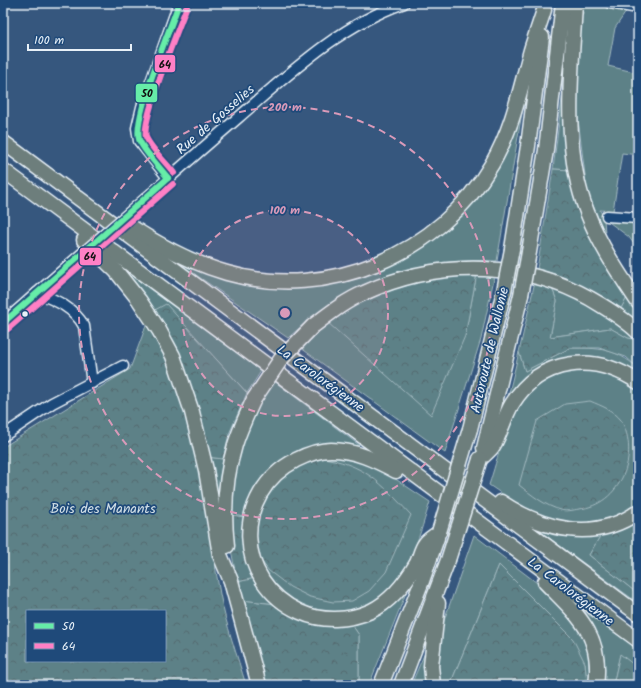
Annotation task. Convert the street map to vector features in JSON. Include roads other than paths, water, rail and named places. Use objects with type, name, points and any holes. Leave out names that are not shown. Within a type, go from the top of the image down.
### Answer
[{"type":"highway","points":[[106,218],[123,222],[168,249],[198,263],[228,273],[256,279],[300,281],[323,279],[372,266],[396,255],[418,242],[459,208],[492,164],[514,116],[531,50],[545,7]]},
{"type":"highway","name":"Autoroute de Wallonie","points":[[429,546],[439,532],[470,429],[504,292],[528,146],[545,7]]},
{"type":"highway","points":[[569,8],[572,147],[578,182],[587,211],[603,246],[638,302]]},
{"type":"highway","name":"Autoroute de Wallonie","points":[[489,443],[529,252],[569,8]]},
{"type":"highway","name":"La Carolorégienne","points":[[3,142],[638,614]]},
{"type":"highway","name":"La Carolorégienne","points":[[3,170],[638,640]]},
{"type":"highway","points":[[39,197],[116,271],[139,300],[159,330],[173,356],[192,412],[206,470],[220,555],[231,581],[259,685]]},
{"type":"highway","points":[[231,581],[224,516],[227,480],[235,444],[254,399],[281,359],[313,326],[336,309],[363,293],[392,281],[424,273],[451,269],[480,268],[526,273],[572,289],[612,312],[638,332]]},
{"type":"highway","points":[[401,685],[440,587],[480,459],[502,423],[512,403],[524,388],[539,376],[557,367],[572,363],[592,363],[611,367],[638,382]]},
{"type":"highway","points":[[429,546],[402,586],[388,600],[372,610],[357,615],[343,618],[318,618],[300,612],[275,596],[260,577],[250,548],[250,518],[261,492],[269,480],[280,470],[303,456],[330,450],[350,452],[372,458],[432,489]]},
{"type":"highway","points":[[458,480],[491,495],[528,517],[559,528],[576,530],[610,528],[626,521],[638,512]]},
{"type":"highway","points":[[381,685],[429,546]]},
{"type":"highway","points":[[520,553],[577,613],[586,627],[597,660],[596,685]]},
{"type":"highway","points":[[432,685],[430,666],[438,617],[440,587]]},
{"type":"street","points":[[168,178],[139,141],[137,128],[142,107],[179,3]]},
{"type":"street","points":[[610,3],[638,8]]},
{"type":"street","name":"Rue de Gosselies","points":[[3,323],[296,67],[345,31],[375,14],[398,4]]},
{"type":"street","points":[[608,216],[638,218]]},
{"type":"street","points":[[37,293],[55,300],[70,309],[80,318],[84,326],[92,383]]},
{"type":"street","points":[[3,436],[52,403],[123,366]]},
{"type":"park label","name":"Bois des Manants","points":[[103,508]]}]
